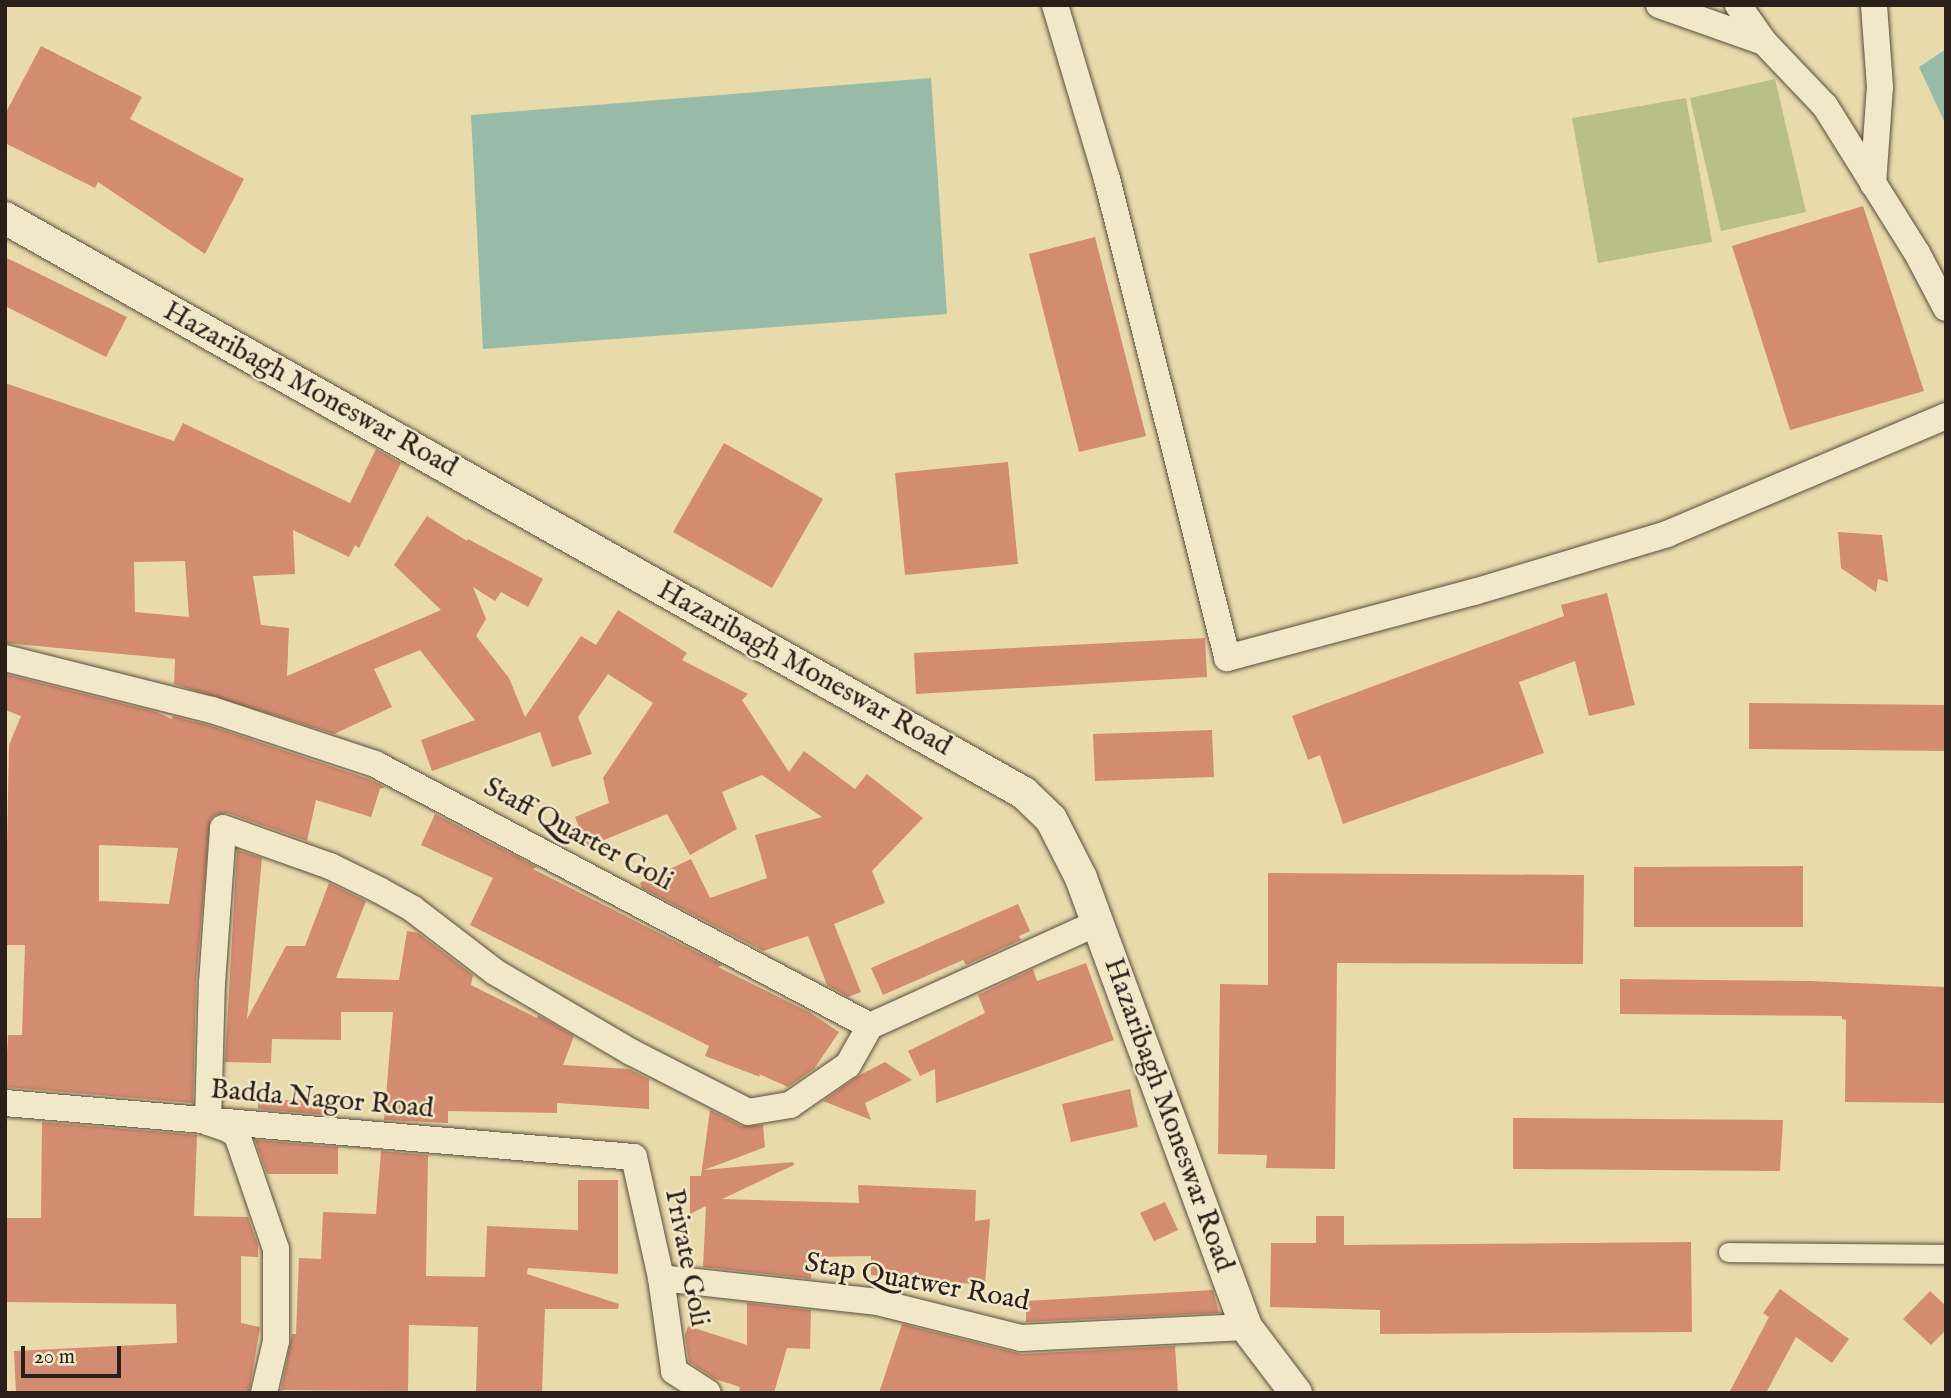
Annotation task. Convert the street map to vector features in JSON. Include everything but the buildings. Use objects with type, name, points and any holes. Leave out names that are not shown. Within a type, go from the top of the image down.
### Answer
[{"type":"street","points":[[1055,5],[1107,179],[1227,658],[1474,593],[1667,534],[1946,416]]},
{"type":"street","points":[[1659,5],[1764,42]]},
{"type":"street","points":[[1738,5],[1764,42],[1825,106],[1946,308]]},
{"type":"street","points":[[1873,184],[1880,88],[1874,5]]},
{"type":"street","name":"Hazaribagh Moneswar Road","points":[[5,218],[1024,793],[1051,819],[1081,878],[1246,1327],[1296,1393]]},
{"type":"street","name":"Staff Quarter Goli","points":[[5,658],[212,710],[375,764],[870,1026]]},
{"type":"street","points":[[264,1393],[276,1341],[276,1249],[237,1135],[208,1122],[212,983],[223,828],[330,866],[379,890],[413,909],[495,972],[631,1052],[748,1112],[790,1105],[848,1065],[870,1026],[1097,923]]},
{"type":"street","name":"Badda Nagor Road","points":[[6,1111],[208,1122],[634,1157]]},
{"type":"street","name":"Private Goli","points":[[634,1157],[661,1278],[674,1371],[708,1393]]},
{"type":"street","points":[[1728,1252],[1946,1254]]},
{"type":"street","name":"Stap Quatwer Road","points":[[661,1278],[877,1303],[1021,1338],[1246,1327]]},
{"type":"green space","points":[[1775,79],[1806,212],[1721,231],[1690,98]]},
{"type":"green space","points":[[1686,98],[1712,242],[1598,263],[1572,118]]},
{"type":"shaded area","points":[[1946,49],[1946,125],[1919,67]]},
{"type":"shaded area","points":[[931,78],[947,314],[483,349],[471,115]]}]
